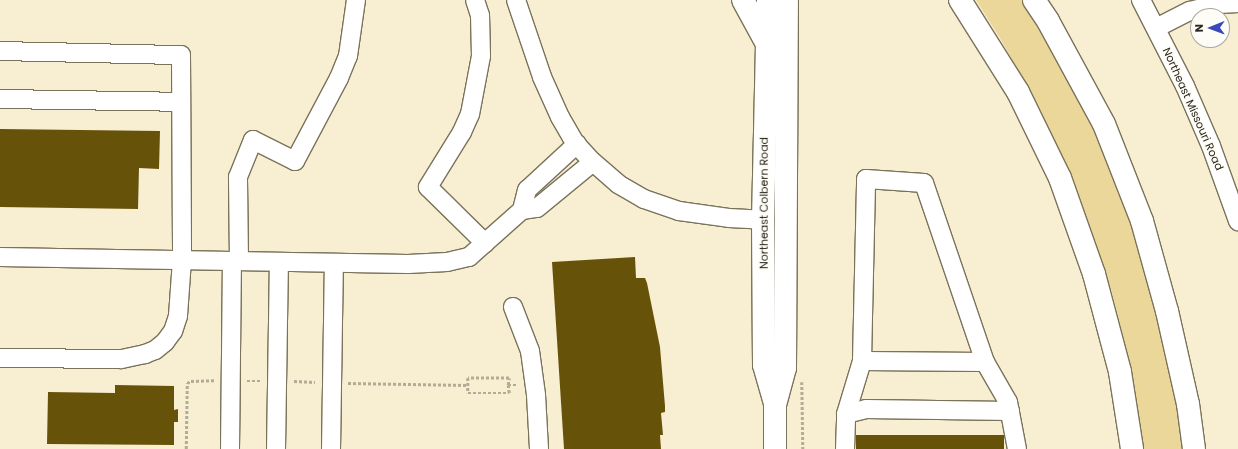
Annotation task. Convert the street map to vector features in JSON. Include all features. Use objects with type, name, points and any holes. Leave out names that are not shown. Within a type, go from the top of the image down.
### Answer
[{"type":"main road","points":[[743,0],[766,42]]},
{"type":"main road","name":"Northeast Colbern Road","points":[[768,0],[762,220],[764,365],[775,405]]},
{"type":"main road","name":"Northeast Colbern Road","points":[[775,449],[775,405],[785,368],[787,0]]},
{"type":"main road","points":[[960,0],[1018,92],[1060,178],[1094,274],[1120,372],[1132,449]]},
{"type":"main road","points":[[1034,0],[1048,21],[1104,124],[1142,221],[1167,311],[1188,404],[1194,449]]},
{"type":"street","points":[[230,449],[238,177],[253,140],[295,161],[339,78],[348,56],[356,0]]},
{"type":"street","points":[[475,0],[480,15],[481,56],[470,114],[462,132],[428,187],[485,243]]},
{"type":"street","points":[[516,0],[542,76],[560,117],[577,144],[593,162],[618,184],[644,199],[679,211],[729,218],[762,220]]},
{"type":"street","name":"Northeast Missouri Road","points":[[1141,0],[1185,86],[1211,146],[1238,221]]},
{"type":"street","points":[[1156,28],[1190,11],[1219,4],[1238,3]]},
{"type":"street","points":[[0,52],[181,56],[182,260],[178,316],[173,331],[165,342],[155,350],[145,354],[121,359],[0,358]]},
{"type":"street","points":[[0,99],[181,102]]},
{"type":"street","points":[[522,210],[527,190],[577,144]]},
{"type":"street","points":[[0,257],[408,264],[447,262],[469,257],[522,210],[537,208],[593,162]]},
{"type":"street","points":[[845,449],[846,414],[862,361],[866,178],[924,183],[985,362],[1008,402],[1017,449]]},
{"type":"street","points":[[276,449],[279,262]]},
{"type":"street","points":[[331,449],[334,263]]},
{"type":"street","points":[[512,307],[530,351],[536,395],[539,449]]},
{"type":"street","points":[[862,361],[985,362]]},
{"type":"street","points":[[846,414],[866,409],[1010,411]]},
{"type":"path","points":[[468,378],[509,378],[509,393],[468,392],[468,385],[468,378]]},
{"type":"path","points":[[186,449],[188,382],[219,380]]},
{"type":"path","points":[[245,380],[268,381]]},
{"type":"path","points":[[293,382],[321,382]]},
{"type":"path","points":[[345,383],[468,385]]},
{"type":"path","points":[[508,386],[523,385]]},
{"type":"shaded area","points":[[976,0],[1024,0],[1073,82],[1112,166],[1146,263],[1174,378],[1184,449],[1144,449],[1130,365],[1112,293],[1083,211],[1042,113],[1000,38]]},
{"type":"building","points":[[0,129],[160,131],[159,169],[139,168],[138,209],[0,207]]},
{"type":"building","points":[[635,257],[636,278],[645,278],[647,283],[660,347],[665,406],[665,412],[661,413],[663,435],[660,435],[661,449],[564,449],[552,262]]},
{"type":"building","points":[[115,385],[174,386],[174,410],[178,409],[178,422],[174,422],[174,445],[47,444],[48,392],[115,393]]},
{"type":"building","points":[[856,435],[1004,435],[1004,449],[856,449]]}]
